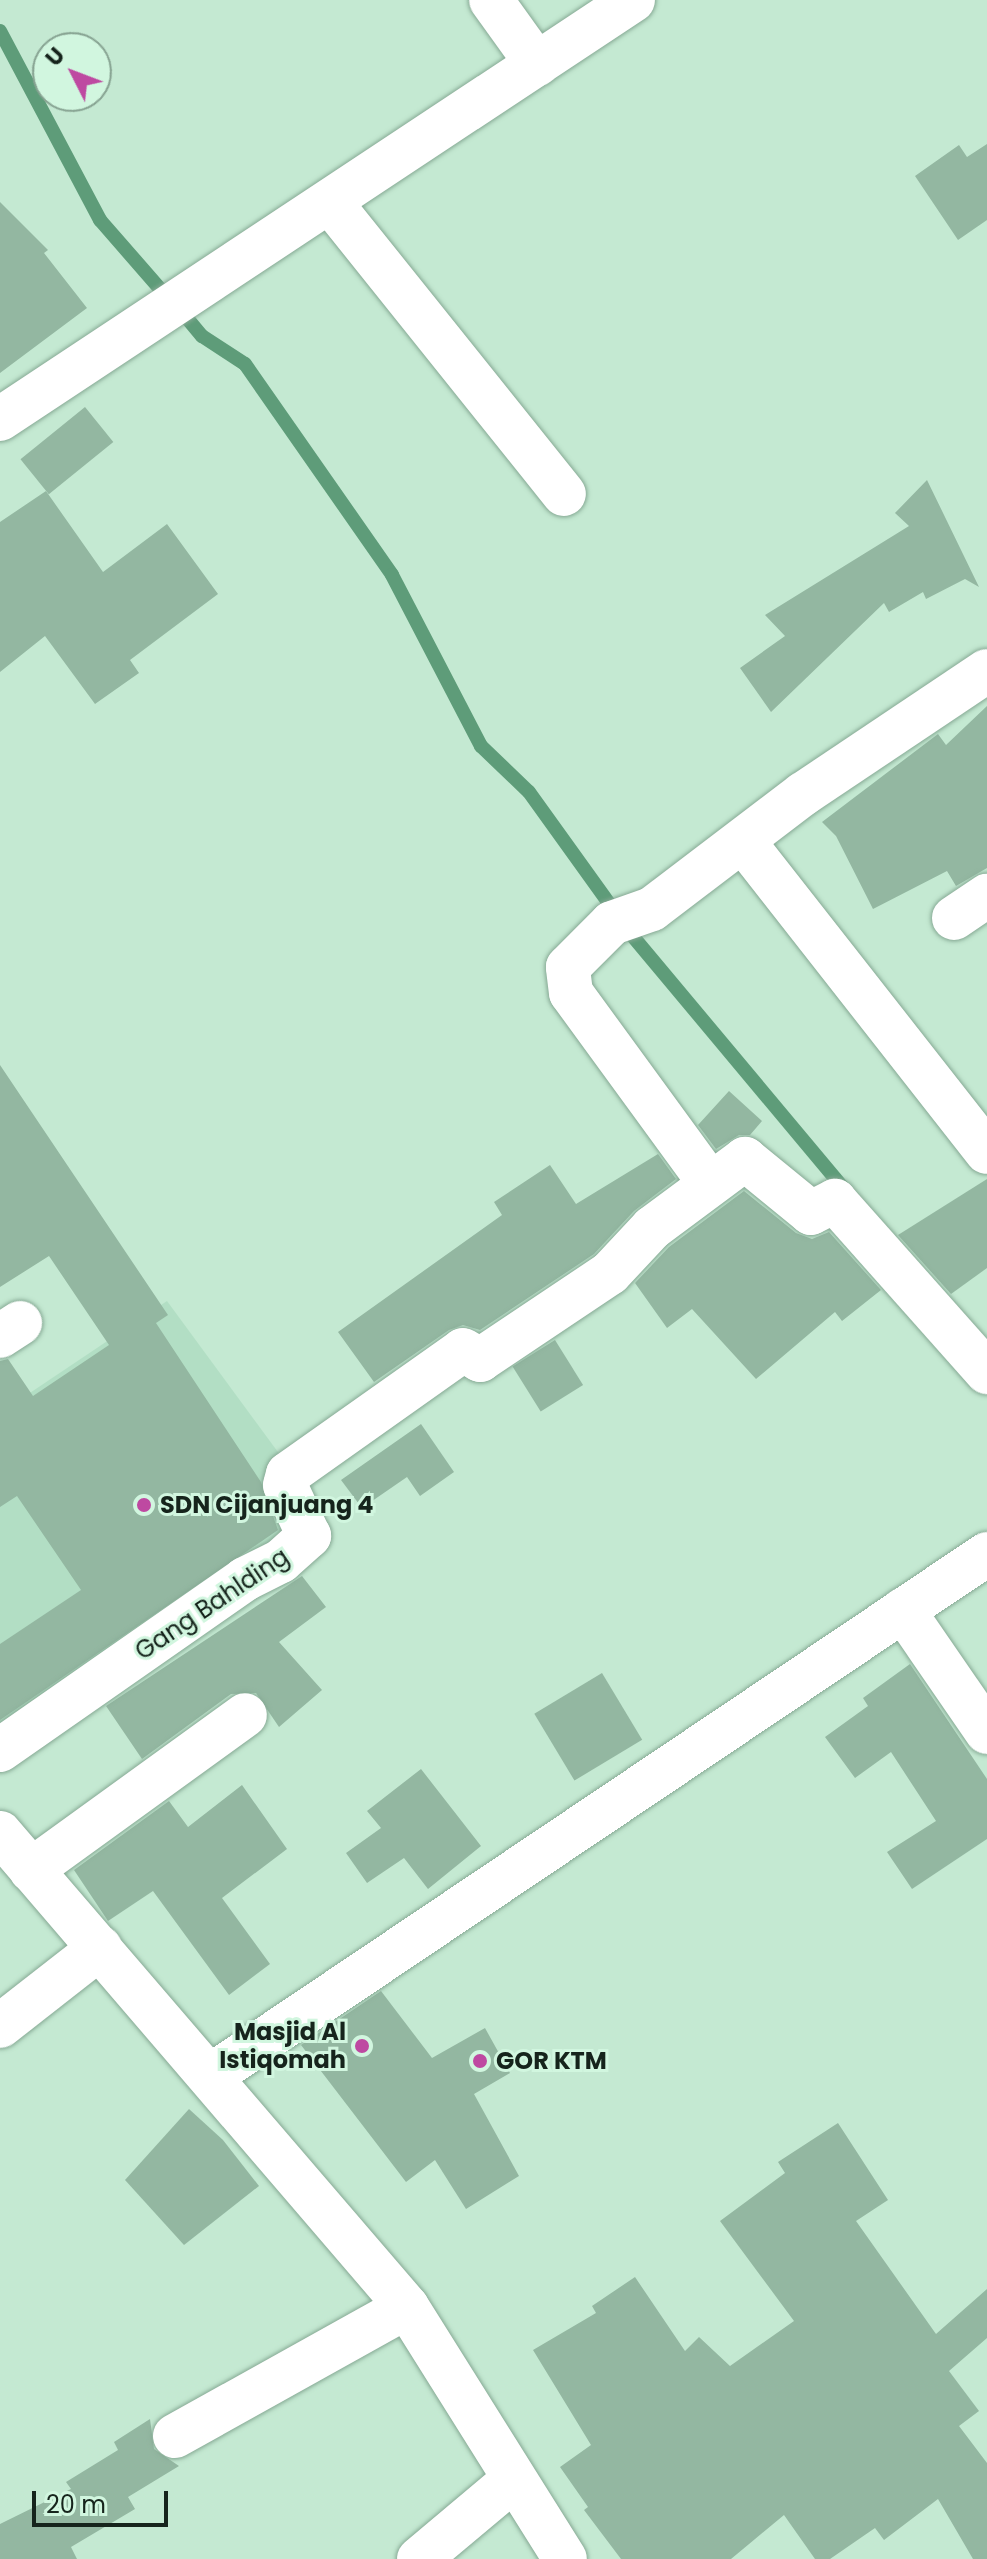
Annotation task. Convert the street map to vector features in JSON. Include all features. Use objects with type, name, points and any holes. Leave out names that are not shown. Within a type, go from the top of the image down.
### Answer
[{"type":"street","points":[[491,0],[537,64]]},
{"type":"street","points":[[0,419],[633,0]]},
{"type":"street","points":[[330,202],[564,494]]},
{"type":"street","points":[[987,671],[803,794],[652,909],[612,923],[568,967],[571,993],[709,1182],[745,1159],[811,1213],[835,1201],[987,1372]]},
{"type":"street","points":[[743,841],[987,1152]]},
{"type":"street","name":"Gang Bahlding","points":[[0,1750],[245,1579],[281,1561],[309,1536],[285,1485],[288,1474],[463,1350],[480,1360],[610,1273],[652,1228],[709,1182]]},
{"type":"street","points":[[212,2075],[987,1554]]},
{"type":"street","points":[[903,1610],[987,1732]]},
{"type":"street","points":[[31,1870],[245,1715]]},
{"type":"street","points":[[0,1833],[212,2075],[407,2307],[565,2559]]},
{"type":"street","points":[[0,2026],[100,1948]]},
{"type":"street","points":[[175,2436],[407,2307]]},
{"type":"street","points":[[419,2559],[513,2480]]},
{"type":"shaded area","name":"SDN Cijanjuang 4","points":[[167,1301],[286,1463],[302,1536],[0,1743],[0,1413]]},
{"type":"building","points":[[987,144],[987,220],[958,240],[915,176],[959,145],[967,157]]},
{"type":"building","points":[[0,202],[48,250],[44,253],[87,308],[0,373]]},
{"type":"building","points":[[85,407],[113,442],[49,494],[20,459]]},
{"type":"building","points":[[927,480],[979,587],[965,579],[926,599],[923,592],[889,612],[884,603],[771,712],[740,668],[785,636],[765,615],[909,526],[895,513]]},
{"type":"building","points":[[46,491],[103,572],[167,524],[218,594],[130,660],[139,673],[95,704],[45,636],[0,672],[0,522]]},
{"type":"building","points":[[987,706],[987,868],[956,886],[947,871],[873,909],[836,836],[822,822],[938,734],[946,745]]},
{"type":"building","name":"SDN Cijanjuang 4","points":[[0,1065],[168,1315],[156,1323],[261,1482],[278,1530],[0,1720],[0,1644],[81,1590],[17,1496],[0,1507],[0,1361],[8,1359],[33,1396],[109,1345],[49,1256],[0,1287]]},
{"type":"building","points":[[729,1091],[762,1121],[750,1135],[739,1135],[716,1149],[698,1125]]},
{"type":"building","points":[[658,1154],[676,1179],[634,1211],[594,1254],[480,1330],[463,1325],[449,1330],[374,1382],[338,1332],[502,1215],[494,1202],[550,1165],[576,1204]]},
{"type":"building","points":[[987,1179],[987,1268],[951,1294],[898,1235]]},
{"type":"building","points":[[744,1191],[796,1233],[812,1239],[829,1232],[881,1290],[842,1321],[835,1312],[756,1379],[692,1309],[667,1328],[635,1283],[669,1247]]},
{"type":"building","points":[[555,1340],[583,1385],[541,1411],[513,1366]]},
{"type":"building","points":[[421,1424],[454,1472],[420,1496],[407,1477],[362,1508],[341,1480]]},
{"type":"building","points":[[302,1576],[326,1607],[279,1642],[322,1690],[279,1727],[256,1693],[231,1694],[142,1759],[106,1706]]},
{"type":"building","points":[[910,1664],[987,1779],[987,1839],[912,1889],[887,1852],[936,1821],[891,1752],[855,1778],[825,1737],[868,1706],[863,1698]]},
{"type":"building","points":[[602,1673],[642,1740],[574,1781],[534,1714]]},
{"type":"building","points":[[421,1769],[481,1846],[428,1889],[404,1858],[367,1883],[346,1853],[381,1828],[367,1811]]},
{"type":"building","points":[[242,1785],[287,1849],[222,1898],[270,1964],[229,1995],[153,1891],[108,1921],[74,1870],[169,1801],[188,1827]]},
{"type":"building","points":[[381,1991],[432,2058],[485,2028],[510,2073],[474,2094],[519,2176],[466,2209],[435,2160],[406,2182],[301,2045]]},
{"type":"building","points":[[189,2109],[223,2140],[259,2186],[184,2245],[125,2180]]},
{"type":"building","points":[[838,2123],[888,2200],[856,2221],[936,2334],[987,2289],[987,2338],[949,2371],[979,2411],[959,2426],[987,2463],[987,2559],[973,2559],[938,2499],[884,2540],[875,2528],[830,2559],[815,2559],[784,2515],[731,2559],[621,2559],[584,2510],[588,2507],[560,2467],[591,2445],[533,2350],[596,2313],[592,2306],[635,2277],[685,2351],[699,2337],[730,2366],[794,2321],[720,2221],[785,2173],[778,2162]]},
{"type":"building","points":[[150,2419],[154,2449],[179,2466],[128,2497],[135,2509],[71,2547],[77,2559],[0,2559],[0,2524],[71,2489],[66,2482],[118,2450],[114,2442]]},
{"type":"waterway","points":[[0,31],[100,220],[162,291]]},
{"type":"waterway","points":[[186,317],[202,336],[245,364],[392,575],[481,746],[529,792],[616,913]]},
{"type":"waterway","points":[[625,927],[848,1194]]},
{"type":"place","name":"SDN Cijanjuang 4","points":[[144,1505]]},
{"type":"place","name":"Masjid Al Istiqomah","points":[[362,2046]]},
{"type":"place","name":"GOR KTM","points":[[480,2061]]}]
